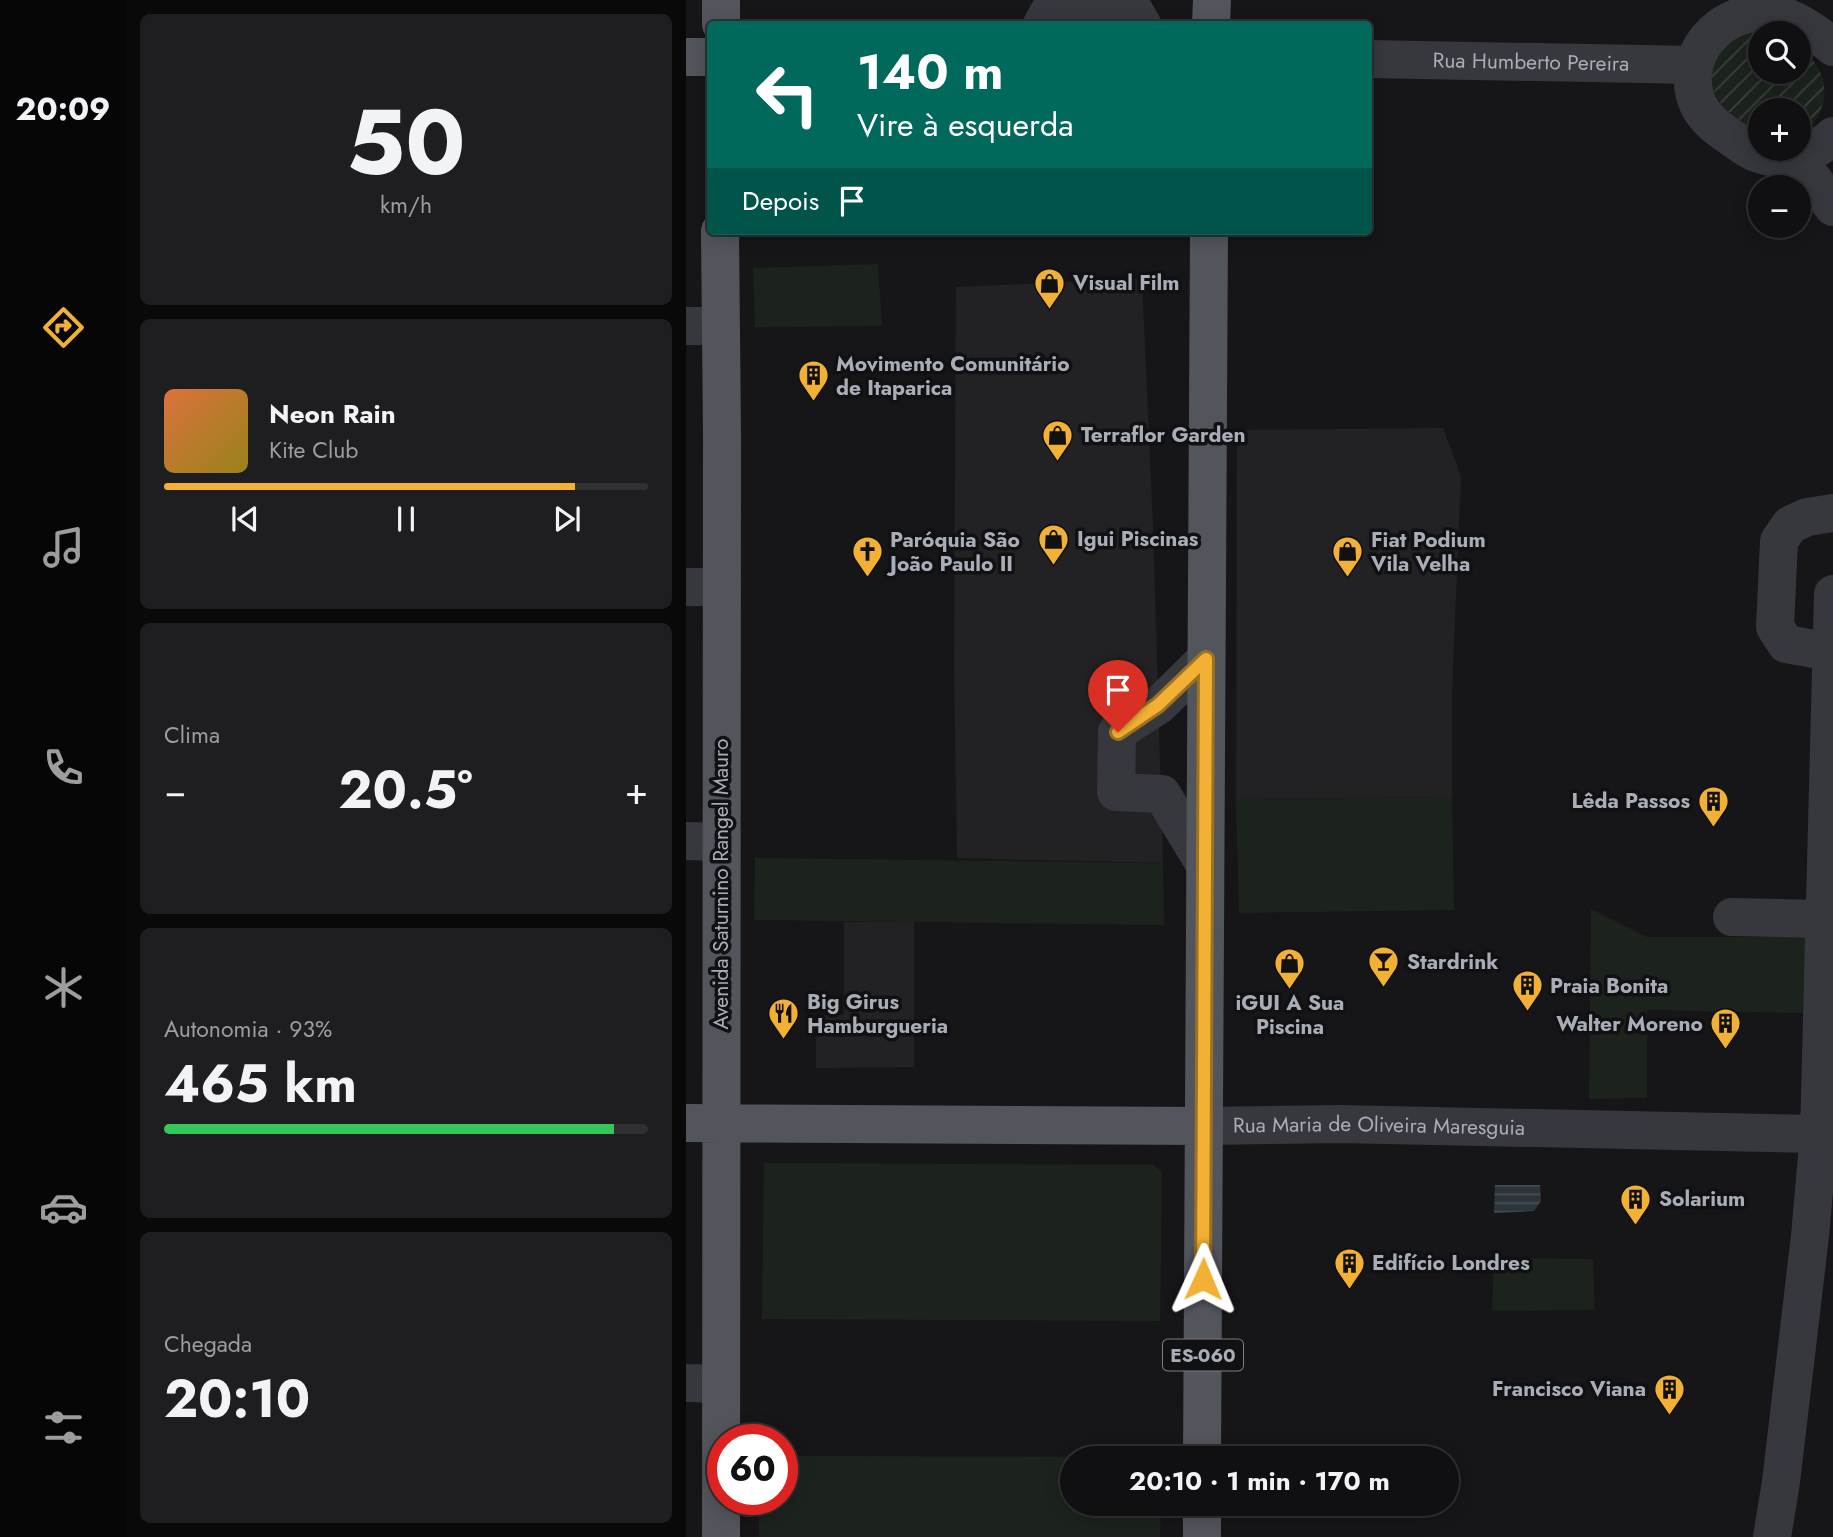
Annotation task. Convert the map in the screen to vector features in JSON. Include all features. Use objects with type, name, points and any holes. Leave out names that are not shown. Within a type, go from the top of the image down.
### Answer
[{"type":"main road","points":[[721,0],[721,21]]},
{"type":"main road","points":[[686,57],[707,57]]},
{"type":"main road","name":"Avenida Saturnino Rangel Mauro","points":[[719,235],[703,326],[703,842],[704,1384],[721,1537]]},
{"type":"main road","name":"ES-060","points":[[1202,1446],[1209,235]]},
{"type":"main road","name":"Rua Maria de Oliveira Maresguia","points":[[704,1124],[1204,1126]]},
{"type":"main road","points":[[1202,1516],[1202,1537]]},
{"type":"street","points":[[1700,0],[1693,83],[1697,100],[1705,116],[1717,128],[1748,149]]},
{"type":"street","points":[[1044,21],[1053,5],[1080,2],[1140,10]]},
{"type":"street","points":[[1697,57],[1710,32],[1726,20],[1745,13],[1765,12],[1776,8],[1833,47]]},
{"type":"street","name":"Rua Humberto Pereira","points":[[1372,60],[1697,57]]},
{"type":"street","points":[[1811,151],[1824,145],[1833,136]]},
{"type":"street","points":[[1792,161],[1812,178],[1833,207]]},
{"type":"street","points":[[1831,652],[1786,644],[1775,627],[1779,541],[1790,525],[1807,517],[1833,513]]},
{"type":"street","points":[[1772,1537],[1809,1250],[1819,1134],[1833,594]]},
{"type":"street","points":[[1205,865],[1162,794],[1116,792],[1118,732],[1158,705],[1206,659]]},
{"type":"street","points":[[1732,917],[1824,919]]},
{"type":"street","name":"Rua Maria de Oliveira Maresguia","points":[[1204,1126],[1340,1124],[1819,1134]]},
{"type":"shaded area","points":[[1748,34],[1748,84],[1811,84],[1811,58],[1823,79],[1824,92],[1823,104],[1811,126],[1811,98],[1748,98],[1748,126],[1721,104],[1714,91],[1713,66],[1726,46]]},
{"type":"shaded area","points":[[878,264],[882,326],[755,327],[753,268]]},
{"type":"shaded area","points":[[1142,279],[1153,526],[1163,863],[957,858],[954,667],[956,287]]},
{"type":"shaded area","name":"Fiat Podium Vila Velha","points":[[1443,428],[1461,476],[1452,693],[1452,797],[1236,799],[1237,430]]},
{"type":"shaded area","points":[[1452,797],[1454,910],[1239,913],[1236,799]]},
{"type":"shaded area","points":[[755,858],[1163,863],[1164,925],[754,920]]},
{"type":"shaded area","points":[[1591,909],[1647,937],[1811,937],[1807,1013],[1647,1010],[1647,1098],[1589,1099]]},
{"type":"shaded area","points":[[914,921],[914,1067],[816,1068],[816,1015],[844,1015],[844,922]]},
{"type":"shaded area","points":[[764,1163],[1153,1165],[1162,1172],[1160,1321],[762,1319]]},
{"type":"shaded area","points":[[1495,1185],[1540,1185],[1541,1201],[1534,1211],[1494,1213]]},
{"type":"shaded area","points":[[1494,1258],[1593,1259],[1595,1310],[1492,1311]]},
{"type":"shaded area","points":[[798,1456],[1060,1457],[1060,1516],[1161,1516],[1160,1537],[759,1537],[759,1515],[798,1515]]},
{"type":"place","name":"Visual Film","points":[[1050,310]]},
{"type":"place","name":"Movimento Comunitário de Itaparica","points":[[813,403]]},
{"type":"place","name":"Terraflor Garden","points":[[1058,462]]},
{"type":"place","name":"Igui Piscinas","points":[[1054,566]]},
{"type":"place","name":"Paróquia São João Paulo II","points":[[867,579]]},
{"type":"place","name":"Fiat Podium Vila Velha","points":[[1348,579]]},
{"type":"place","name":"Lêda Passos","points":[[1713,828]]},
{"type":"place","name":"Stardrink","points":[[1384,989]]},
{"type":"place","name":"iGUI A Sua Piscina","points":[[1290,990]]},
{"type":"place","name":"Praia Bonita","points":[[1527,1013]]},
{"type":"place","name":"Big Girus Hamburgueria","points":[[784,1041]]},
{"type":"place","name":"Walter Moreno","points":[[1726,1051]]},
{"type":"place","name":"Solarium","points":[[1636,1226]]},
{"type":"place","name":"Edifício Londres","points":[[1349,1290]]},
{"type":"place","name":"Francisco Viana","points":[[1669,1416]]},
{"type":"route","points":[[1118,732],[1158,705],[1206,659],[1203,1279]]}]
